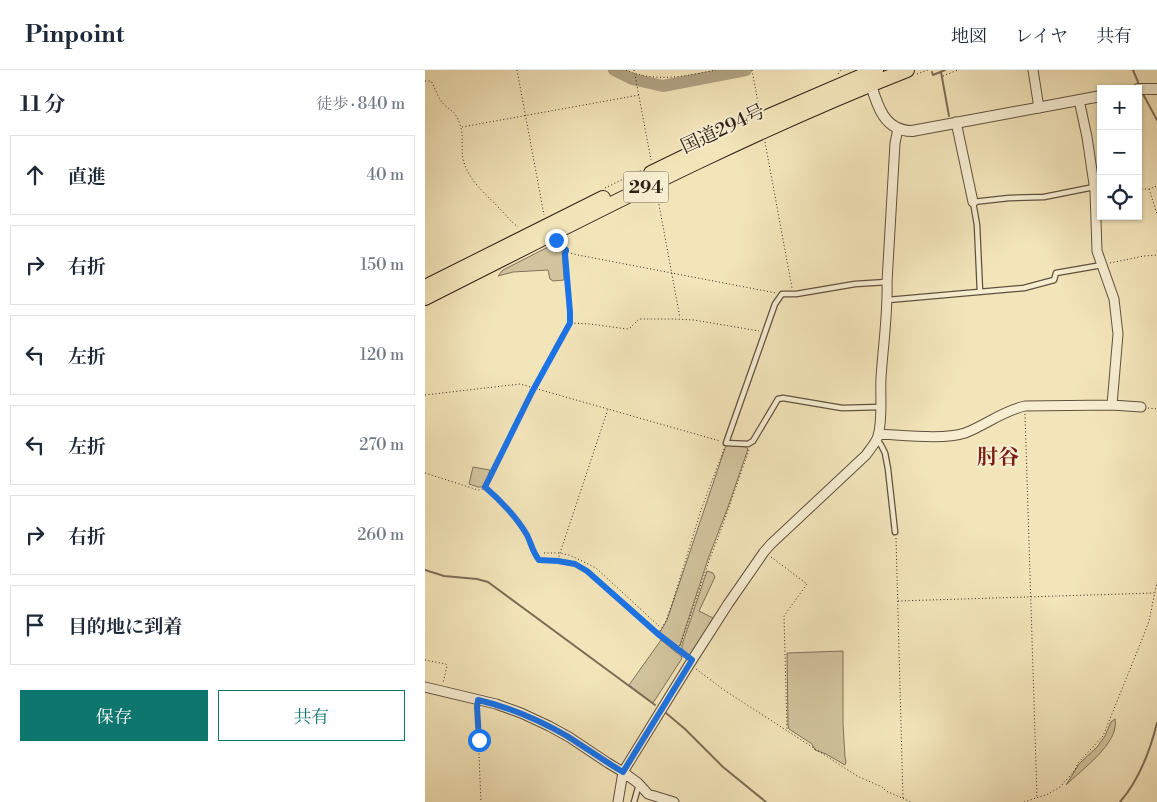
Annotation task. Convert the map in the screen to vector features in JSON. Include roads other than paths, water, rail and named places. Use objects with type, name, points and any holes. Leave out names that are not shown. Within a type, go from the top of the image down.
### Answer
[{"type":"highway","name":"国道294号","points":[[425,287],[644,188],[762,126],[870,74],[907,70]]},
{"type":"highway","name":"国道294号","points":[[425,298],[550,230]]},
{"type":"street","points":[[1033,70],[1039,108]]},
{"type":"street","points":[[870,74],[877,102],[885,119],[898,129],[905,131],[1097,97]]},
{"type":"street","points":[[1142,89],[1157,89]]},
{"type":"street","points":[[1079,100],[1087,137],[1094,187],[1097,251],[1114,299],[1118,334],[1112,405]]},
{"type":"street","points":[[956,122],[973,202]]},
{"type":"street","points":[[619,802],[623,772],[690,662],[764,552],[866,455],[878,437],[888,300],[887,282],[895,143],[898,129]]},
{"type":"street","points":[[878,437],[958,435],[974,429],[1011,409],[1025,406],[1112,405],[1141,408]]},
{"type":"street","points":[[425,687],[496,704],[521,713],[549,726],[623,772],[639,784],[648,794],[674,802]]},
{"type":"lane","points":[[980,292],[977,225],[973,202],[1044,197],[1094,187]]},
{"type":"lane","points":[[888,300],[1024,288],[1054,280],[1056,273],[1102,265]]},
{"type":"lane","points":[[881,407],[842,408],[783,398],[778,399],[753,441],[748,444],[726,443],[775,304],[782,294],[855,284],[887,282]]},
{"type":"lane","points":[[878,437],[885,453],[888,469],[895,532]]},
{"type":"lane","points":[[634,802],[639,784]]},
{"type":"waterway","points":[[614,70],[632,79],[663,86],[746,70]]},
{"type":"waterway","points":[[932,72],[933,75],[945,70]]},
{"type":"waterway","points":[[1133,70],[1138,82]]},
{"type":"waterway","points":[[941,72],[949,116]]},
{"type":"waterway","points":[[1143,94],[1157,120]]},
{"type":"waterway","points":[[425,570],[444,576],[488,582],[655,705]]},
{"type":"waterway","points":[[666,713],[723,767],[766,802]]},
{"type":"waterway","points":[[1120,802],[1133,784],[1143,765],[1157,723]]},
{"type":"district","name":"肘谷","points":[[998,458]]}]
